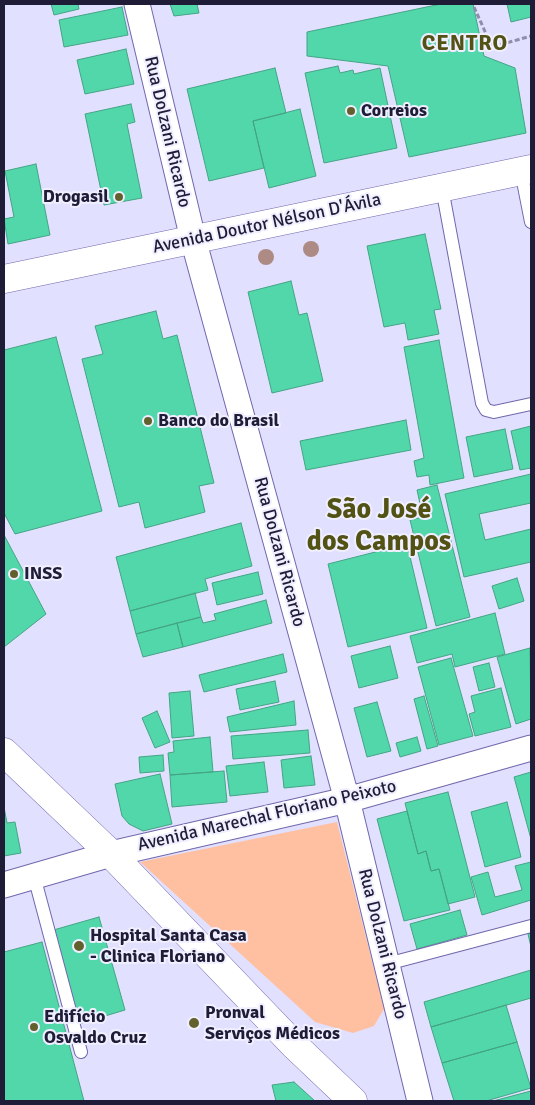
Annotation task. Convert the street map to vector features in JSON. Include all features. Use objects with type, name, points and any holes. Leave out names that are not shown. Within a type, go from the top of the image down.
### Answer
[{"type":"main road","name":"Avenida Doutor Nélson D'Ávila","points":[[4,279],[526,170]]},
{"type":"main road","points":[[4,752],[111,854],[294,1045],[353,1101]]},
{"type":"street","name":"Rua Dolzani Ricardo","points":[[137,4],[193,239],[347,800],[420,1101]]},
{"type":"street","name":"Avenida Marechal Floriano Peixoto","points":[[4,885],[111,854],[347,800],[531,748]]},
{"type":"lane","points":[[526,170],[531,222]]},
{"type":"lane","points":[[442,188],[482,403],[486,410],[494,412],[531,404]]},
{"type":"lane","points":[[34,876],[81,1052]]},
{"type":"lane","points":[[387,964],[531,926]]},
{"type":"path","points":[[474,7],[492,47],[531,36]]},
{"type":"shaded area","points":[[337,822],[384,1009],[374,1026],[353,1033],[315,1022],[140,862]]},
{"type":"building","points":[[51,4],[78,4],[79,9],[54,15]]},
{"type":"building","points":[[170,4],[197,4],[199,13],[174,16]]},
{"type":"building","points":[[441,4],[473,4],[484,56],[515,68],[526,133],[409,157],[388,66],[307,56],[307,32]]},
{"type":"building","points":[[507,4],[531,4],[531,17],[511,22]]},
{"type":"building","points":[[122,7],[128,35],[64,47],[59,20]]},
{"type":"building","points":[[126,49],[134,84],[85,94],[77,60]]},
{"type":"building","name":"Correios","points":[[338,66],[340,73],[353,70],[354,74],[380,68],[397,148],[324,163],[305,73]]},
{"type":"building","points":[[275,68],[286,113],[253,121],[264,168],[209,181],[187,89]]},
{"type":"building","points":[[131,104],[135,122],[127,124],[142,198],[104,205],[85,114]]},
{"type":"building","points":[[300,109],[316,176],[269,188],[253,121]]},
{"type":"building","points":[[36,164],[50,235],[8,244],[4,219],[14,217],[5,171]]},
{"type":"building","points":[[425,234],[441,309],[434,310],[439,334],[408,340],[405,323],[384,327],[367,246]]},
{"type":"building","points":[[291,281],[299,315],[307,313],[323,381],[272,393],[248,292]]},
{"type":"building","name":"Banco do Brasil","points":[[156,311],[163,339],[177,335],[214,483],[199,486],[205,512],[145,528],[139,502],[119,507],[82,359],[103,354],[95,326]]},
{"type":"building","points":[[56,337],[102,511],[15,534],[4,513],[4,350]]},
{"type":"building","points":[[439,340],[464,478],[430,485],[429,475],[417,477],[414,461],[424,458],[404,347]]},
{"type":"building","points":[[406,420],[411,450],[306,470],[300,441]]},
{"type":"building","points":[[531,426],[531,468],[520,470],[511,431]]},
{"type":"building","points":[[505,429],[513,469],[474,477],[466,437]]},
{"type":"building","points":[[531,474],[531,503],[479,514],[485,540],[531,529],[531,562],[464,577],[445,494]]},
{"type":"building","points":[[437,485],[470,617],[436,626],[410,520],[423,517],[417,490]]},
{"type":"building","points":[[241,523],[252,566],[205,579],[208,590],[130,611],[116,557]]},
{"type":"building","name":"INSS","points":[[4,535],[46,614],[4,647]]},
{"type":"building","points":[[407,544],[427,628],[348,647],[328,564]]},
{"type":"building","points":[[258,572],[263,594],[217,605],[212,583]]},
{"type":"building","points":[[517,578],[524,601],[499,609],[492,586]]},
{"type":"building","points":[[195,593],[201,617],[136,634],[130,611]]},
{"type":"building","points":[[266,600],[272,623],[183,647],[177,623],[201,617],[203,623],[216,620],[214,614]]},
{"type":"building","points":[[495,613],[505,654],[455,667],[452,654],[417,663],[410,636]]},
{"type":"building","points":[[177,623],[183,647],[143,657],[136,634]]},
{"type":"building","points":[[390,646],[398,678],[359,688],[351,656]]},
{"type":"building","points":[[530,648],[531,719],[516,724],[497,657]]},
{"type":"building","points":[[283,654],[287,672],[204,692],[199,675]]},
{"type":"building","points":[[451,658],[473,736],[439,745],[418,667]]},
{"type":"building","points":[[489,663],[495,687],[479,691],[473,667]]},
{"type":"building","points":[[275,681],[279,702],[240,710],[236,689]]},
{"type":"building","points":[[501,688],[511,727],[475,736],[469,714],[475,712],[471,696]]},
{"type":"building","points":[[190,691],[194,736],[172,738],[169,693]]},
{"type":"building","points":[[424,696],[438,746],[427,749],[414,699]]},
{"type":"building","points":[[294,701],[296,725],[230,732],[227,717]]},
{"type":"building","points":[[377,702],[391,751],[367,757],[354,708]]},
{"type":"building","points":[[157,711],[170,742],[155,748],[142,718]]},
{"type":"building","points":[[308,730],[310,753],[233,759],[231,736]]},
{"type":"building","points":[[210,737],[213,772],[170,775],[168,753],[174,752],[173,741]]},
{"type":"building","points":[[417,737],[421,751],[400,757],[396,743]]},
{"type":"building","points":[[163,755],[164,771],[140,773],[139,757]]},
{"type":"building","points":[[311,756],[315,785],[284,788],[281,760]]},
{"type":"building","points":[[264,762],[268,792],[230,796],[226,766]]},
{"type":"building","points":[[224,771],[227,802],[172,807],[170,775]]},
{"type":"building","points":[[531,772],[531,839],[514,777]]},
{"type":"building","points":[[160,774],[172,824],[143,831],[129,824],[122,816],[115,784]]},
{"type":"building","points":[[448,792],[475,897],[448,904],[439,869],[431,871],[426,851],[418,854],[405,803]]},
{"type":"building","points":[[507,802],[521,857],[485,867],[471,812]]},
{"type":"building","points":[[4,807],[7,823],[15,822],[21,853],[4,856]]},
{"type":"building","points":[[407,811],[418,854],[426,851],[431,871],[439,869],[450,910],[404,921],[377,819]]},
{"type":"building","points":[[531,862],[531,900],[482,915],[471,877],[488,872],[495,897],[522,890],[515,866]]},
{"type":"building","points":[[460,910],[467,935],[417,949],[410,924]]},
{"type":"building","points":[[99,917],[125,1010],[75,1025],[50,931]]},
{"type":"building","points":[[531,933],[531,947],[528,934]]},
{"type":"building","name":"Edifício Osvaldo Cruz","points":[[42,942],[84,1101],[4,1101],[4,952]]},
{"type":"building","points":[[531,970],[531,998],[431,1027],[424,1002]]},
{"type":"building","points":[[506,1005],[517,1042],[442,1063],[431,1027]]},
{"type":"building","points":[[517,1042],[531,1088],[486,1101],[454,1101],[442,1063]]},
{"type":"building","points":[[294,1082],[315,1101],[276,1101],[272,1085]]},
{"type":"building","points":[[531,1091],[531,1101],[493,1101]]},
{"type":"place","name":"Correios","points":[[351,111]]},
{"type":"place","name":"Drogasil","points":[[119,197]]},
{"type":"place","name":"Banco do Brasil","points":[[148,421]]},
{"type":"place","name":"INSS","points":[[14,574]]},
{"type":"place","name":"Hospital Santa Casa - Clinica Floriano","points":[[79,946]]},
{"type":"place","name":"Pronval Serviços Médicos","points":[[194,1023]]},
{"type":"place","name":"Edifício Osvaldo Cruz","points":[[34,1027]]},
{"type":"district","name":"CENTRO","points":[[465,44]]},
{"type":"district","name":"São José dos Campos","points":[[379,527]]}]
